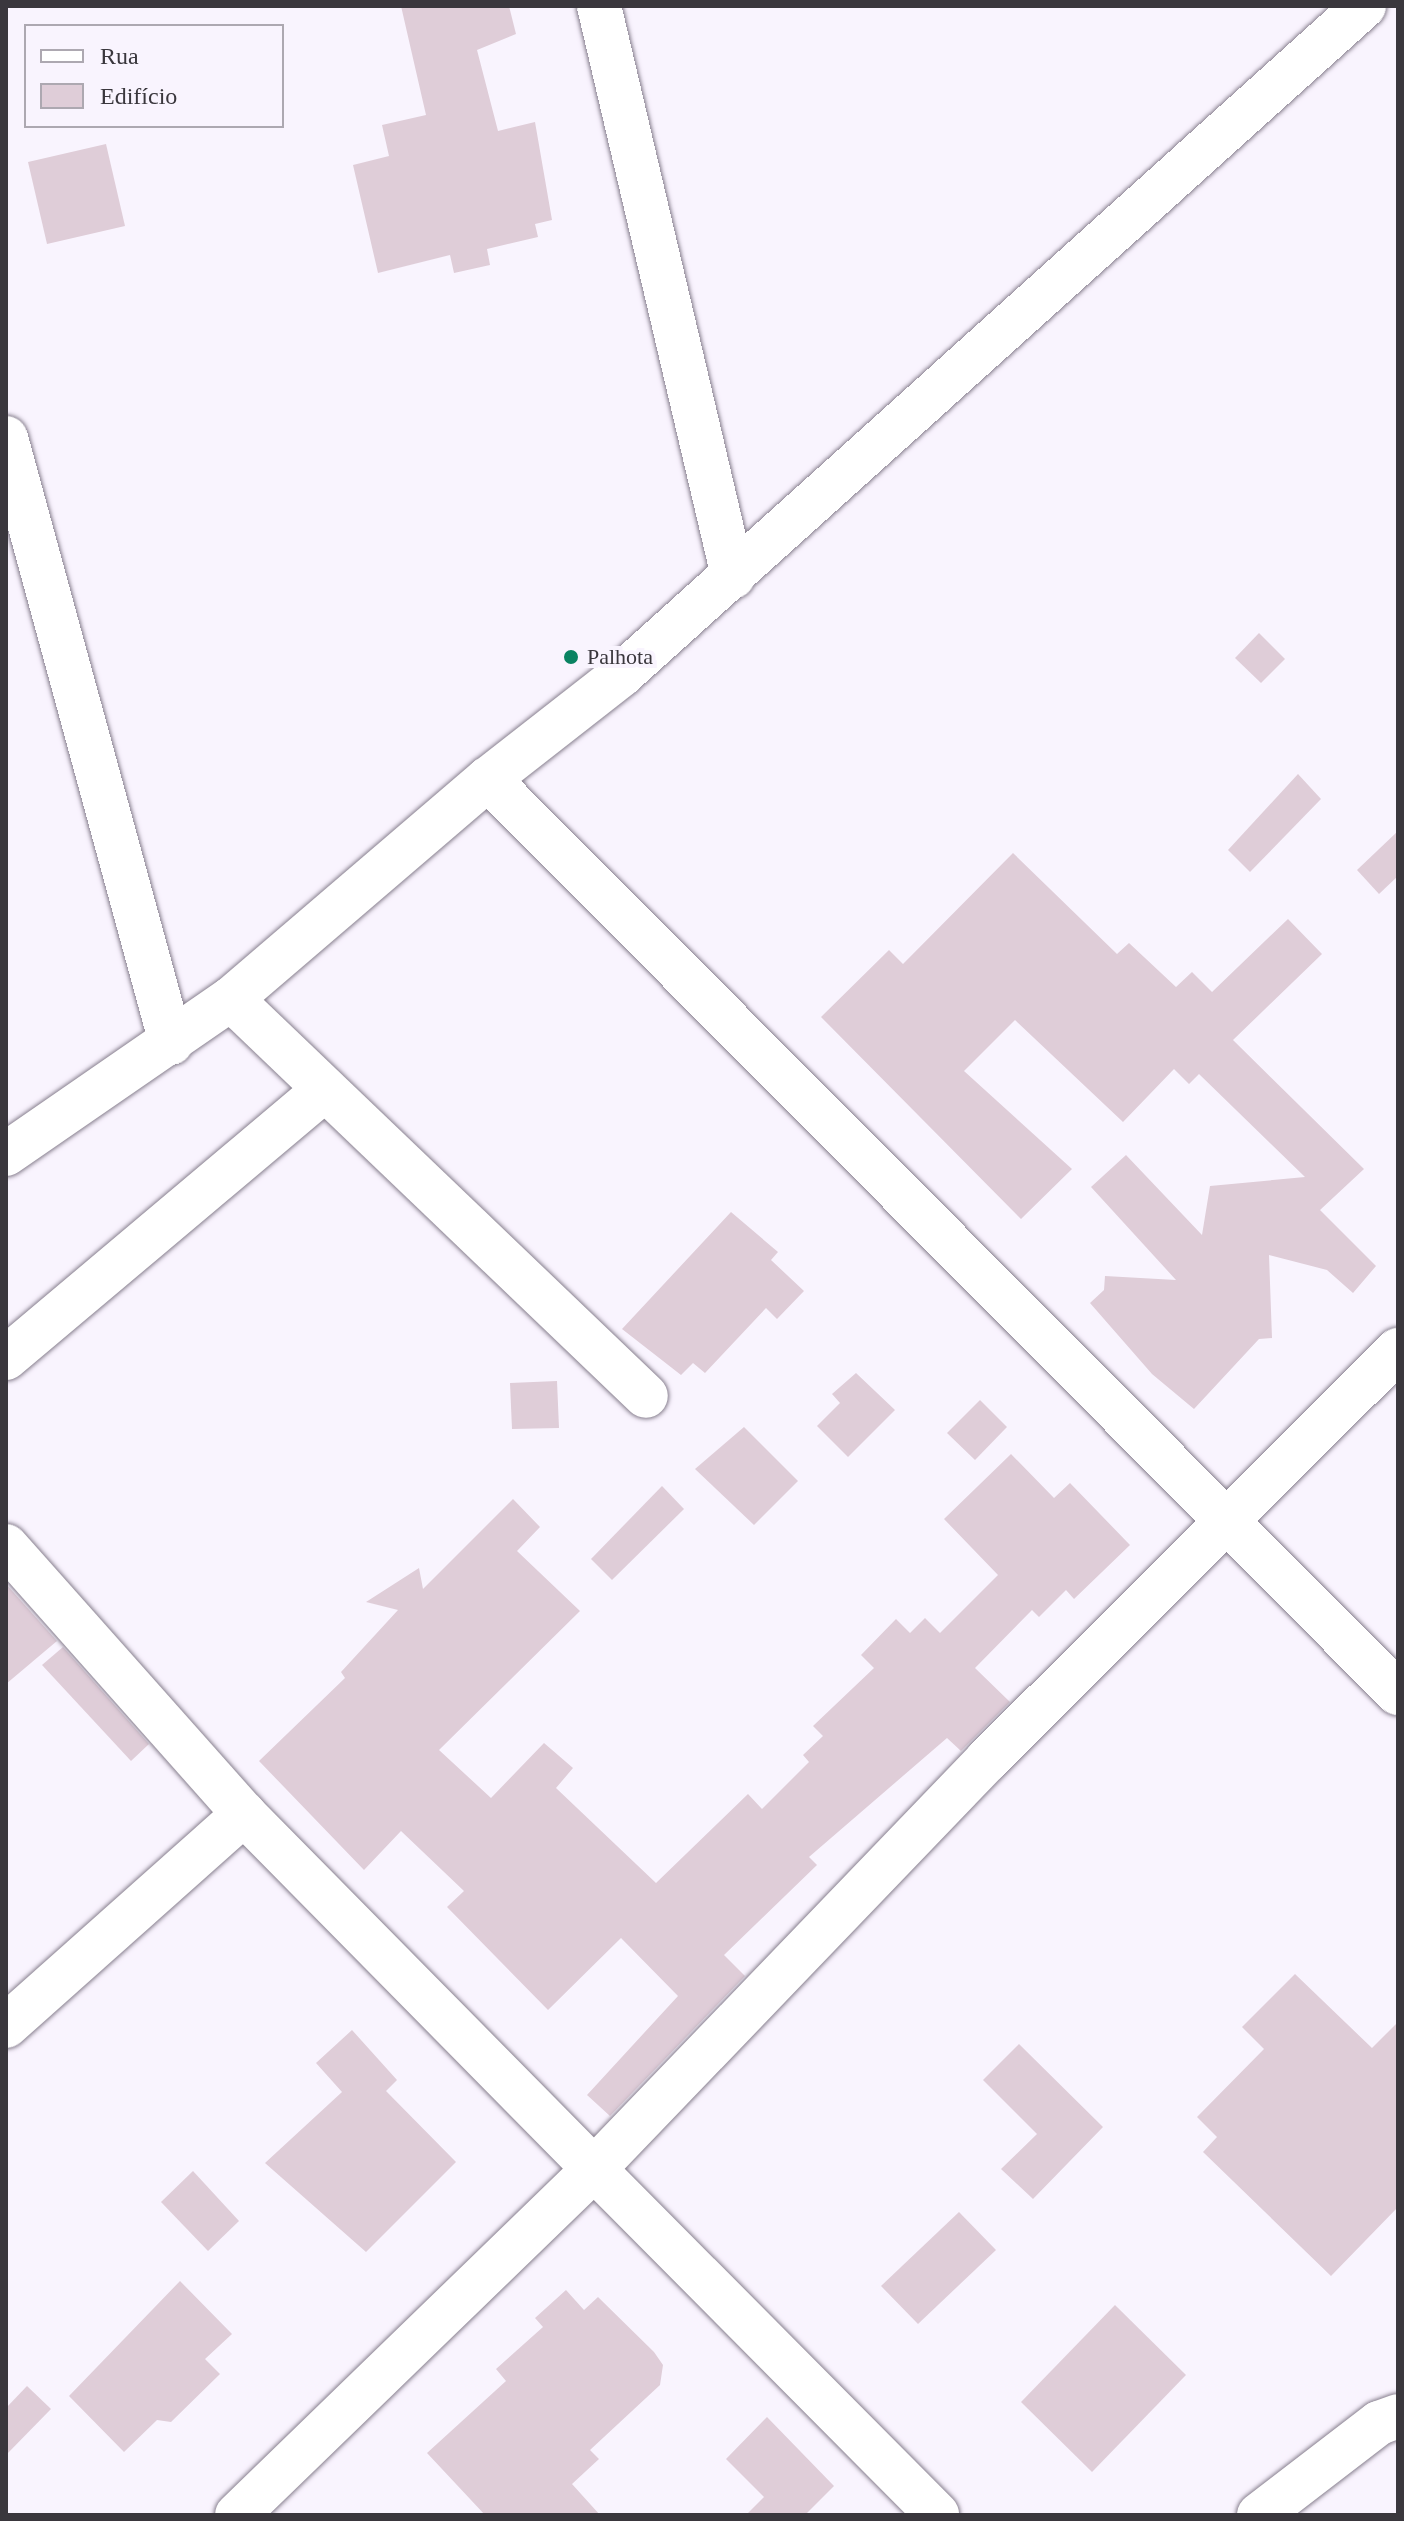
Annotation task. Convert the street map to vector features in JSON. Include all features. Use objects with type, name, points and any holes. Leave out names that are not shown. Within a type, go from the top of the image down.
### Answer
[{"type":"street","points":[[599,6],[733,576]]},
{"type":"street","points":[[6,1154],[231,999],[488,779],[621,675],[1364,6]]},
{"type":"street","points":[[6,438],[171,1043]]},
{"type":"street","points":[[488,779],[1225,1525],[1398,1693]]},
{"type":"street","points":[[231,999],[646,1396]]},
{"type":"street","points":[[6,1358],[325,1089]]},
{"type":"street","points":[[237,2515],[594,2169],[987,1760],[1398,1350]]},
{"type":"street","points":[[6,1546],[244,1814],[937,2515]]},
{"type":"street","points":[[6,2026],[244,1814]]},
{"type":"street","points":[[1259,2515],[1379,2423],[1398,2416]]},
{"type":"building","points":[[401,6],[509,6],[516,34],[477,50],[498,131],[535,122],[552,220],[535,224],[538,237],[487,249],[490,265],[454,273],[450,255],[378,273],[353,165],[389,156],[382,125],[426,115]]},
{"type":"building","points":[[106,144],[125,226],[47,244],[28,162]]},
{"type":"building","points":[[1259,633],[1285,659],[1261,683],[1235,658]]},
{"type":"building","points":[[1298,774],[1321,799],[1250,872],[1228,850]]},
{"type":"building","points":[[1398,831],[1398,876],[1379,894],[1357,870]]},
{"type":"building","points":[[1013,853],[1117,954],[1129,943],[1176,987],[1192,972],[1212,992],[1288,919],[1322,954],[1233,1040],[1364,1169],[1320,1210],[1376,1266],[1353,1293],[1327,1270],[1269,1255],[1272,1338],[1259,1339],[1194,1409],[1152,1374],[1090,1303],[1104,1290],[1105,1276],[1176,1280],[1091,1187],[1126,1155],[1202,1235],[1210,1186],[1305,1177],[1199,1074],[1189,1084],[1174,1069],[1123,1122],[1015,1020],[964,1071],[1072,1169],[1021,1219],[821,1017],[889,950],[903,964]]},
{"type":"building","points":[[731,1212],[778,1252],[771,1260],[804,1291],[777,1319],[766,1308],[705,1373],[693,1363],[681,1375],[622,1329]]},
{"type":"building","points":[[856,1373],[895,1410],[848,1457],[817,1426],[840,1403],[832,1394]]},
{"type":"building","points":[[557,1381],[559,1428],[512,1429],[510,1383]]},
{"type":"building","points":[[980,1400],[1007,1427],[975,1460],[947,1433]]},
{"type":"building","points":[[744,1427],[798,1481],[754,1525],[695,1469]]},
{"type":"building","points":[[1011,1454],[1054,1498],[1070,1483],[1130,1545],[1074,1599],[1066,1590],[1039,1617],[1032,1610],[975,1668],[1010,1702],[961,1751],[947,1738],[809,1857],[817,1865],[724,1955],[745,1976],[610,2116],[587,2095],[678,1996],[621,1938],[548,2010],[447,1907],[464,1891],[401,1831],[364,1870],[259,1761],[345,1678],[341,1672],[398,1610],[366,1602],[419,1568],[423,1589],[513,1499],[540,1527],[517,1551],[580,1611],[439,1750],[491,1798],[544,1743],[573,1768],[556,1788],[656,1883],[748,1794],[762,1809],[809,1762],[803,1755],[823,1736],[813,1726],[874,1668],[861,1655],[896,1619],[910,1633],[925,1618],[940,1633],[998,1575],[944,1519]]},
{"type":"building","points":[[662,1486],[684,1509],[612,1580],[591,1559]]},
{"type":"building","points":[[6,1584],[57,1641],[6,1684]]},
{"type":"building","points":[[63,1647],[149,1744],[131,1761],[42,1665]]},
{"type":"building","points":[[1295,1974],[1372,2048],[1398,2022],[1398,2207],[1331,2276],[1203,2152],[1217,2137],[1197,2117],[1264,2049],[1242,2027]]},
{"type":"building","points":[[352,2030],[397,2080],[386,2091],[456,2162],[366,2252],[265,2163],[342,2092],[316,2063]]},
{"type":"building","points":[[1019,2044],[1103,2127],[1033,2199],[1001,2169],[1037,2134],[983,2080]]},
{"type":"building","points":[[193,2171],[239,2221],[208,2251],[161,2202]]},
{"type":"building","points":[[959,2212],[996,2250],[918,2324],[881,2286]]},
{"type":"building","points":[[180,2281],[232,2334],[205,2359],[220,2374],[171,2422],[157,2420],[124,2452],[69,2396]]},
{"type":"building","points":[[566,2290],[584,2310],[598,2297],[654,2352],[663,2365],[660,2385],[590,2450],[599,2459],[572,2484],[600,2515],[485,2515],[427,2453],[506,2381],[496,2369],[543,2327],[535,2318]]},
{"type":"building","points":[[1115,2305],[1186,2375],[1092,2472],[1021,2402]]},
{"type":"building","points":[[27,2386],[51,2409],[6,2455],[6,2408]]},
{"type":"building","points":[[767,2417],[834,2486],[805,2515],[746,2515],[764,2497],[726,2459]]},
{"type":"place","name":"Palhota","points":[[571,657]]}]
